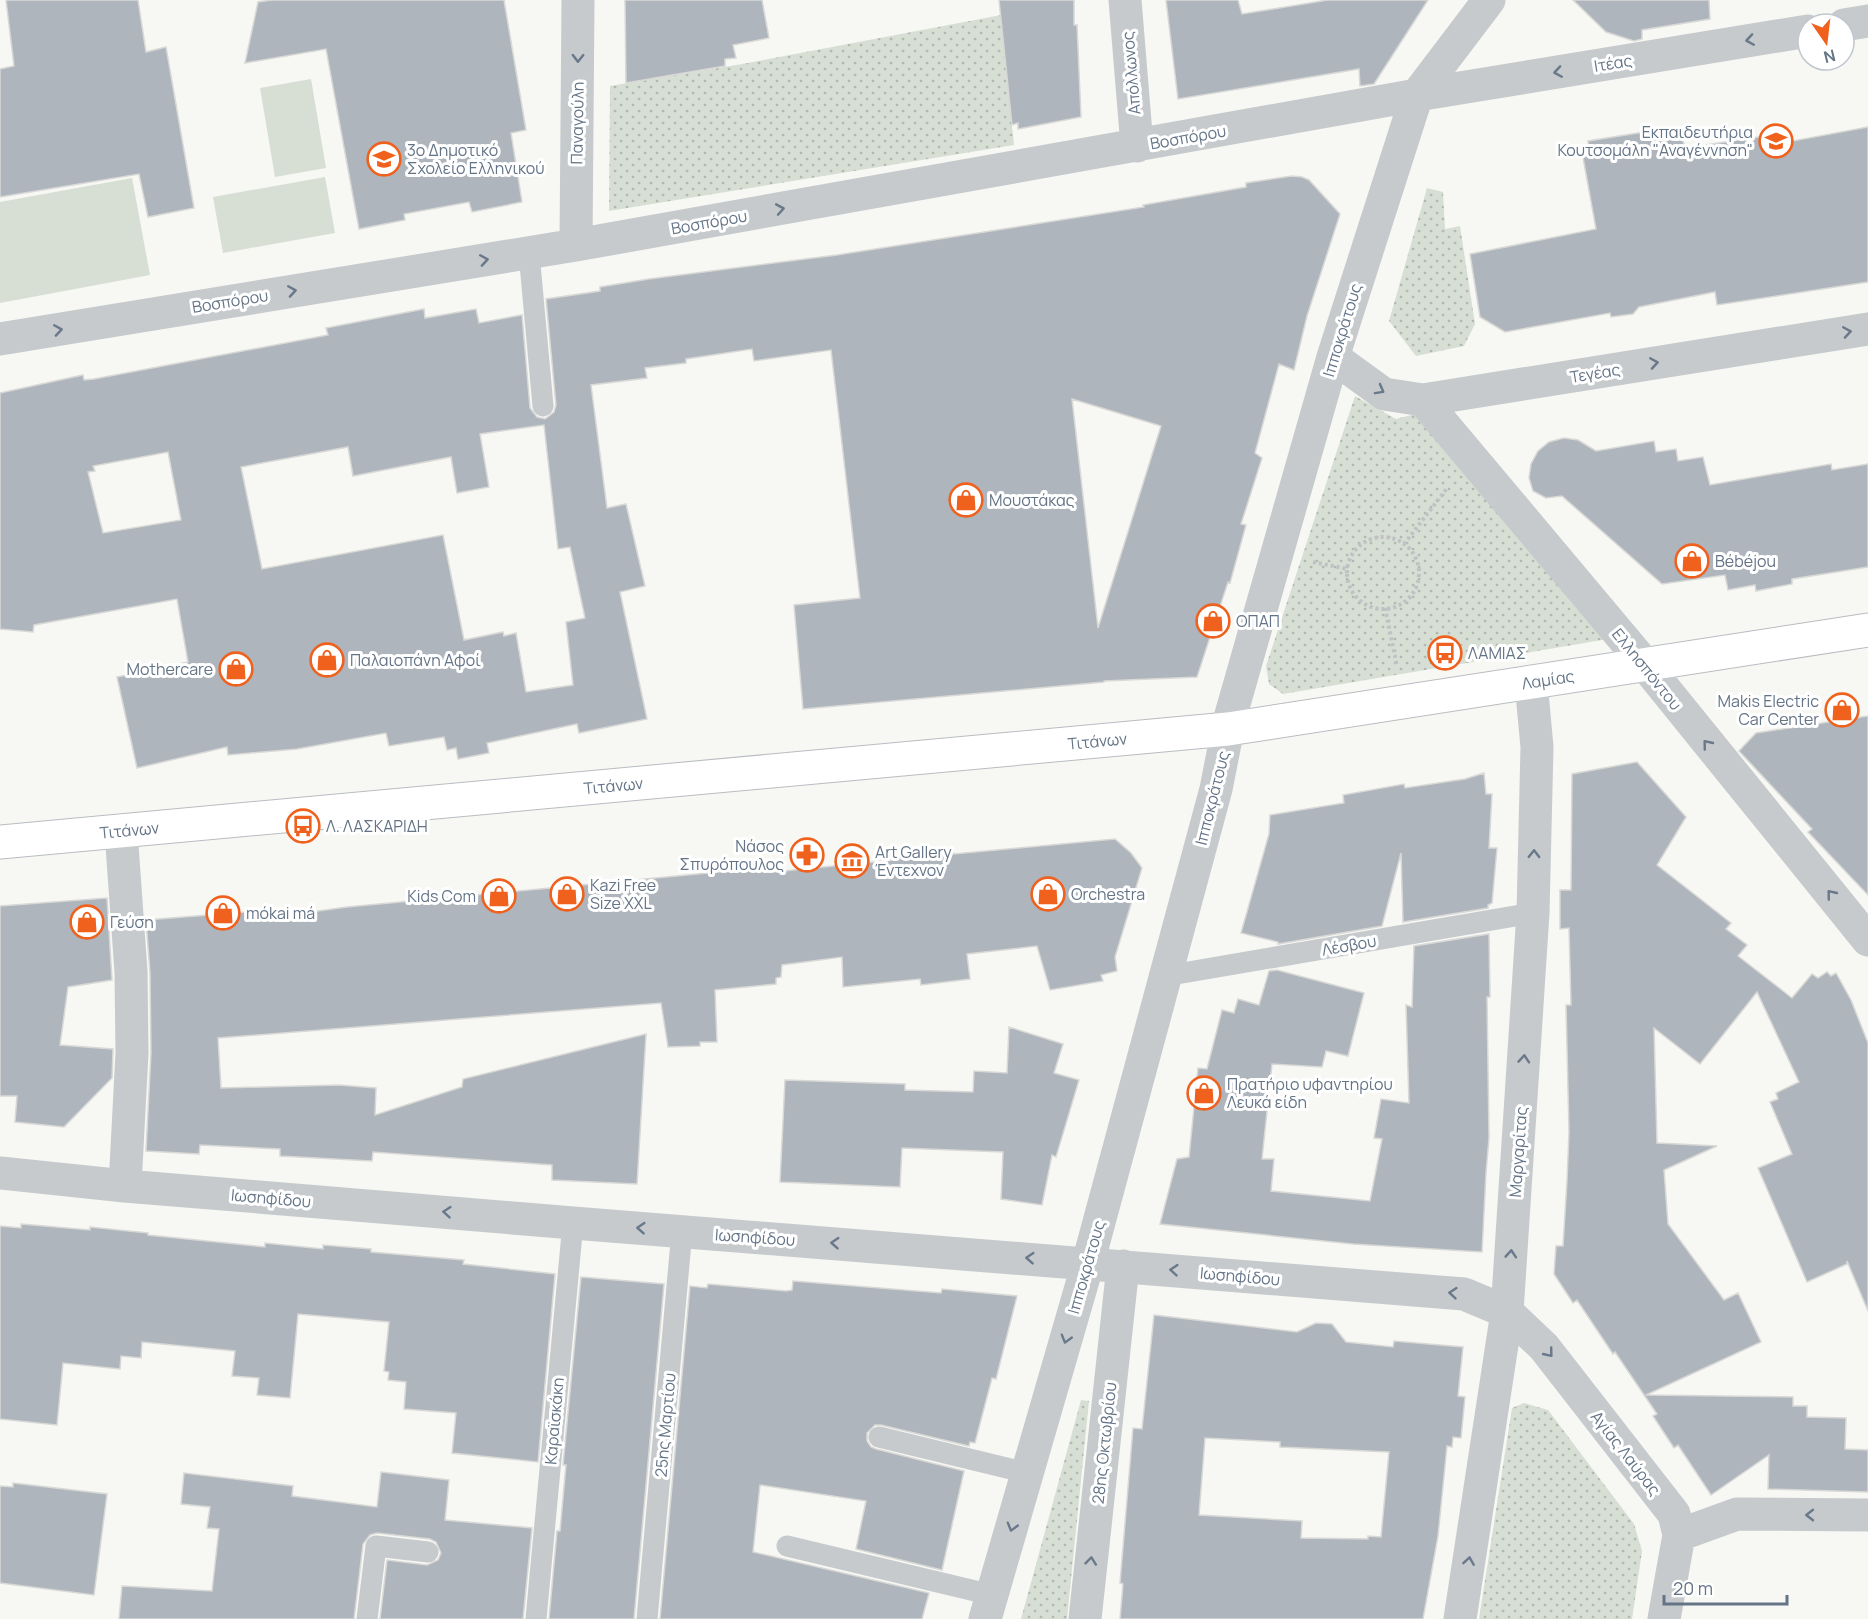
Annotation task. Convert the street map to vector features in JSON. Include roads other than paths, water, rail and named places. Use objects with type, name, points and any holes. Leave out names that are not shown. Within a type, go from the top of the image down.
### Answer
[{"type":"main road","name":"Λαμίας","points":[[1229,723],[1531,682],[1641,660],[1868,630]]},
{"type":"main road","name":"Τιτάνων","points":[[0,842],[1229,723]]},
{"type":"street","name":"Παναγούλη","points":[[576,245],[578,0]]},
{"type":"street","name":"Απόλλωνος","points":[[1125,0],[1137,146]]},
{"type":"street","name":"Ιπποκράτους","points":[[989,1607],[1088,1263],[1216,789],[1229,723],[1333,357],[1417,95],[1489,0]]},
{"type":"street","name":"Ιτέας","points":[[1417,95],[1796,33]]},
{"type":"street","name":"Βοσπόρου","points":[[0,339],[576,245],[1417,95]]},
{"type":"street","name":"Τεγέας","points":[[1333,357],[1384,394],[1423,400],[1868,329]]},
{"type":"street","name":"Ελλησπόντου","points":[[1423,400],[1641,660],[1868,940]]},
{"type":"street","name":"Μαργαρίτας","points":[[1460,1619],[1507,1312],[1533,913],[1537,747],[1531,682]]},
{"type":"street","points":[[121,831],[131,972],[132,1053],[125,1185]]},
{"type":"street","name":"Ιωσηφίδου","points":[[0,1173],[573,1223],[1464,1294],[1507,1312]]},
{"type":"street","name":"28ης Οκτωβρίου","points":[[1085,1619],[1123,1266]]},
{"type":"street","name":"Αγίας Λαύρας","points":[[1507,1312],[1544,1347],[1674,1514],[1679,1535]]},
{"type":"street","points":[[1664,1619],[1679,1535],[1737,1514],[1868,1515]]},
{"type":"lane","points":[[529,253],[543,406]]},
{"type":"lane","name":"Λέσβου","points":[[1165,976],[1533,913]]},
{"type":"lane","name":"Καραϊσκάκη","points":[[536,1619],[573,1223]]},
{"type":"lane","name":"25ης Μαρτίου","points":[[647,1619],[682,1231]]},
{"type":"lane","points":[[879,1437],[1027,1473]]},
{"type":"lane","points":[[367,1619],[376,1546],[428,1552]]},
{"type":"lane","points":[[787,1546],[989,1607]]},
{"type":"place","name":"Εκπαιδευτήρια Κουτσομάλη \"Αναγέννηση\"","points":[[1776,141]]},
{"type":"place","name":"3ο Δημοτικό Σχολείο Ελληνικού","points":[[384,159]]},
{"type":"place","name":"Μουστάκας","points":[[966,500]]},
{"type":"place","name":"Bébéjou","points":[[1692,561]]},
{"type":"place","name":"ΟΠΑΠ","points":[[1213,621]]},
{"type":"place","name":"ΛΑΜΙΑΣ","points":[[1445,653]]},
{"type":"place","name":"Παλαιοπάνη Αφοί","points":[[327,660]]},
{"type":"place","name":"Mothercare","points":[[236,669]]},
{"type":"place","name":"Makis Electric Car Center","points":[[1842,710]]},
{"type":"place","name":"Λ. ΛΑΣΚΑΡΙΔΗ","points":[[303,826]]},
{"type":"place","name":"Νάσος Σπυρόπουλος","points":[[807,855]]},
{"type":"place","name":"Art Gallery Έντεχνον","points":[[852,861]]},
{"type":"place","name":"Kazi Free Size XXL","points":[[567,894]]},
{"type":"place","name":"Orchestra","points":[[1048,894]]},
{"type":"place","name":"Kids Com","points":[[499,896]]},
{"type":"place","name":"mókai má","points":[[223,913]]},
{"type":"place","name":"Γεύση","points":[[87,922]]},
{"type":"place","name":"Πρατήριο υφαντηρίου Λευκά είδη","points":[[1204,1093]]}]
